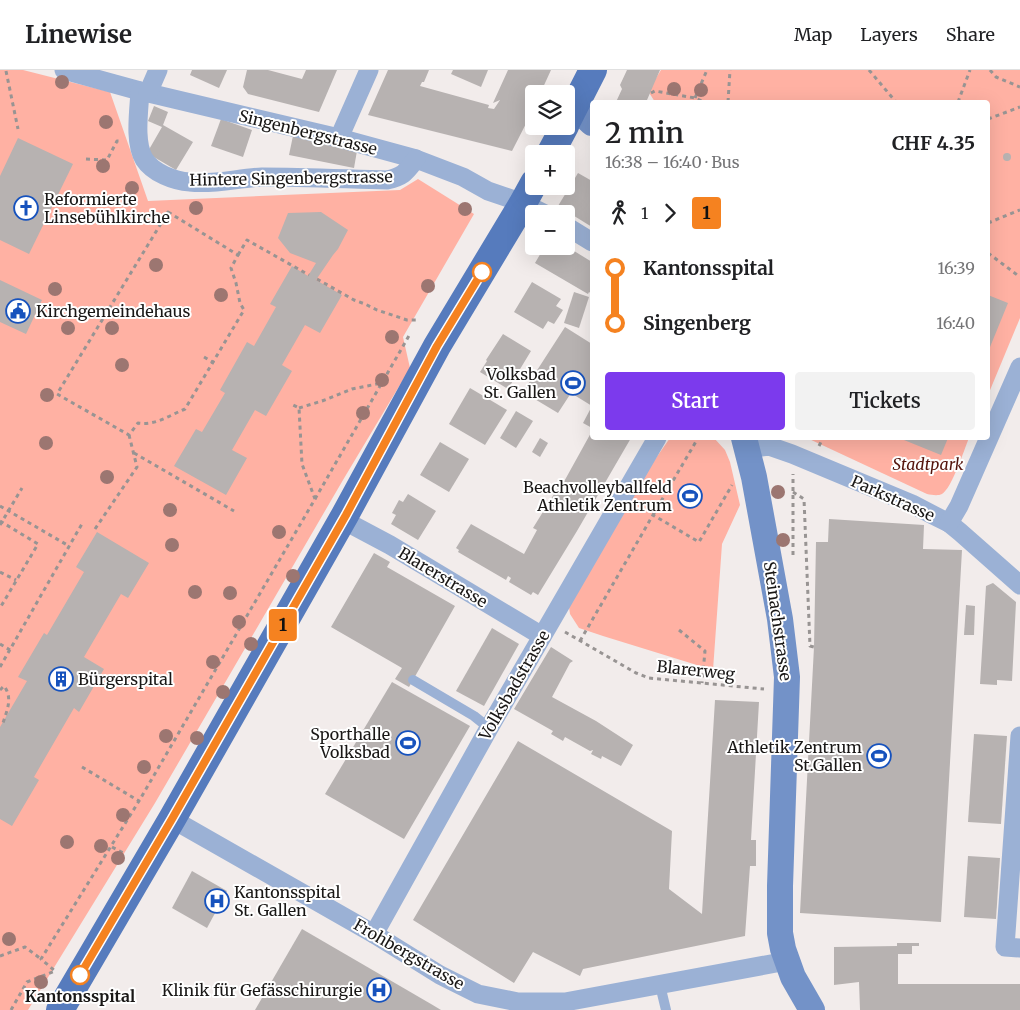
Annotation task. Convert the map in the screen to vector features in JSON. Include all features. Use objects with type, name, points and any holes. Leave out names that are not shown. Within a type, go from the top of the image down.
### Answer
[{"type":"main road","points":[[575,120],[593,70]]},
{"type":"main road","points":[[60,1010],[343,520],[437,346],[534,200]]},
{"type":"main road","name":"Steinachstrasse","points":[[746,443],[780,619],[787,676],[780,933],[786,961],[812,1010]]},
{"type":"street","name":"Singenbergstrasse","points":[[64,70],[144,92],[338,138],[416,159],[463,177],[488,191],[534,200]]},
{"type":"street","points":[[144,92],[158,70]]},
{"type":"street","points":[[338,138],[369,70]]},
{"type":"street","name":"Hintere Singenbergstrasse","points":[[144,92],[138,141],[140,151],[145,160],[156,170],[172,179],[210,183],[260,177],[387,180],[406,173],[416,159]]},
{"type":"street","points":[[575,232],[590,241]]},
{"type":"street","points":[[990,436],[1020,368]]},
{"type":"street","name":"Volksbadstrasse","points":[[374,934],[489,728],[656,440]]},
{"type":"street","points":[[949,523],[959,506],[988,440]]},
{"type":"street","name":"Parkstrasse","points":[[746,443],[769,446],[792,454],[912,504],[949,523],[1020,585]]},
{"type":"street","name":"Blarerstrasse","points":[[343,520],[546,629]]},
{"type":"street","points":[[1013,947],[1020,736]]},
{"type":"street","name":"Frohbergstrasse","points":[[172,819],[374,934],[440,975],[478,994],[518,1002],[565,1002],[786,961]]},
{"type":"lane","points":[[413,680],[474,716],[489,728]]},
{"type":"lane","points":[[660,984],[666,1010]]},
{"type":"path","points":[[695,98],[707,70]]},
{"type":"path","points":[[728,100],[730,70]]},
{"type":"path","points":[[870,70],[894,100]]},
{"type":"path","points":[[959,100],[970,70]]},
{"type":"path","points":[[990,70],[996,77],[1020,87]]},
{"type":"path","points":[[6,71],[18,128]]},
{"type":"path","points":[[651,93],[655,91],[700,100]]},
{"type":"path","points":[[990,118],[1020,107]]},
{"type":"path","points":[[86,159],[107,160],[117,141],[138,141]]},
{"type":"path","points":[[990,222],[1020,210]]},
{"type":"path","points":[[130,435],[57,394],[168,212],[238,255]]},
{"type":"path","points":[[95,529],[137,467],[130,435],[138,423],[143,424],[157,421],[185,408],[214,363],[244,310],[240,303],[231,268],[247,240],[309,275]]},
{"type":"path","points":[[990,254],[1020,277]]},
{"type":"path","points":[[317,279],[376,310],[407,320],[418,320]]},
{"type":"path","points":[[41,959],[112,847],[410,334]]},
{"type":"path","points":[[204,357],[214,363]]},
{"type":"path","points":[[293,405],[299,408],[322,402],[352,389],[382,383]]},
{"type":"path","points":[[299,408],[302,464],[315,499]]},
{"type":"path","points":[[580,640],[697,440]]},
{"type":"path","points":[[134,453],[234,511]]},
{"type":"path","points":[[793,471],[793,560]]},
{"type":"path","points":[[653,514],[699,542],[735,481]]},
{"type":"path","points":[[0,608],[38,544],[1,523],[22,488]]},
{"type":"path","points":[[793,492],[804,499],[810,646],[814,647]]},
{"type":"path","points":[[0,506],[69,546]]},
{"type":"path","points":[[0,667],[83,522]]},
{"type":"path","points":[[0,572],[16,580]]},
{"type":"path","name":"Blarerweg","points":[[546,629],[580,640],[636,673],[649,678],[764,689]]},
{"type":"path","points":[[679,630],[705,651],[702,683]]},
{"type":"path","points":[[0,644],[10,650]]},
{"type":"path","points":[[0,690],[4,686],[6,688],[9,700],[3,723],[0,724]]},
{"type":"path","points":[[82,767],[139,801]]},
{"type":"path","points":[[112,847],[125,854]]},
{"type":"path","points":[[0,956],[25,946],[55,971],[27,982],[12,1010]]},
{"type":"green space","points":[[0,70],[23,70],[110,92],[148,201],[400,190],[418,179],[474,214],[403,337],[410,368],[155,803],[28,1010],[0,1010]]},
{"type":"green space","points":[[661,70],[1020,70],[1020,318],[990,390],[990,100],[654,100],[648,91]]},
{"type":"green space","points":[[669,440],[716,440],[725,450],[730,462],[740,505],[722,544],[713,670],[579,628],[570,614],[569,607],[628,498]]},
{"type":"green space","name":"Stadtpark","points":[[811,440],[968,440],[946,490],[942,494],[927,494]]},
{"type":"building","points":[[192,70],[227,70],[219,88],[190,75]]},
{"type":"building","points":[[247,70],[268,70],[302,79],[306,70],[337,70],[319,112],[248,94],[243,87]]},
{"type":"building","points":[[388,70],[429,70],[424,82],[420,86],[489,105],[488,108],[494,109],[500,100],[493,103],[508,70],[551,70],[544,85],[525,85],[525,126],[512,151],[368,115]]},
{"type":"building","points":[[453,70],[488,70],[481,87],[451,74]]},
{"type":"building","points":[[627,70],[660,70],[647,100],[617,100],[622,89],[620,85]]},
{"type":"building","points":[[154,106],[168,112],[163,125],[193,142],[176,170],[147,153],[162,127],[148,121]]},
{"type":"building","points":[[221,119],[252,130],[243,157],[211,146]]},
{"type":"building","points":[[294,131],[358,145],[354,168],[289,155]]},
{"type":"building","name":"Reformierte Linsebühlkirche","points":[[18,138],[73,164],[29,254],[0,240],[0,176]]},
{"type":"building","points":[[1007,153],[1011,157],[1007,161],[1003,157]]},
{"type":"building","points":[[578,173],[590,180],[590,226],[575,216],[575,205],[559,205],[565,195],[575,195],[575,178]]},
{"type":"building","points":[[321,212],[348,230],[338,249],[316,280],[342,295],[320,333],[305,325],[282,365],[292,371],[266,416],[255,410],[232,450],[247,458],[226,495],[174,466],[196,429],[202,432],[225,393],[220,390],[247,342],[254,346],[276,307],[270,304],[292,266],[308,276],[316,263],[290,253],[278,238],[288,213]]},
{"type":"building","points":[[575,252],[590,261],[590,293],[588,294],[535,263],[540,255],[575,255]]},
{"type":"building","name":"Kirchgemeindehaus","points":[[0,280],[42,300],[26,334],[0,322]]},
{"type":"building","points":[[532,282],[561,299],[556,306],[563,310],[554,324],[548,321],[543,329],[514,312]]},
{"type":"building","points":[[574,292],[589,297],[579,328],[564,323]]},
{"type":"building","points":[[990,296],[1008,303],[990,347]]},
{"type":"building","name":"Volksbad St. Gallen","points":[[565,327],[590,343],[590,405],[571,393],[558,413],[523,392]]},
{"type":"building","points":[[503,334],[531,351],[508,389],[480,372]]},
{"type":"building","points":[[470,388],[507,410],[485,445],[449,424]]},
{"type":"building","points":[[590,410],[590,427],[583,423]]},
{"type":"building","points":[[516,411],[533,421],[516,448],[500,438]]},
{"type":"building","points":[[590,435],[590,440],[630,440],[538,595],[533,592],[531,595],[509,582],[511,578],[508,576],[506,580],[458,552],[459,550],[456,548],[471,524],[524,554],[537,530],[533,528],[559,486],[561,487]]},
{"type":"building","points":[[540,438],[548,443],[540,457],[532,452]]},
{"type":"building","points":[[904,440],[947,440],[941,455]]},
{"type":"building","points":[[440,442],[469,459],[449,492],[420,475]]},
{"type":"building","points":[[408,494],[436,511],[418,540],[391,524],[396,515],[392,513],[399,500],[403,502]]},
{"type":"building","name":"Athletik Zentrum St.Gallen","points":[[829,519],[924,525],[923,549],[962,550],[941,922],[800,913],[814,647],[816,542],[828,542]]},
{"type":"building","name":"Bürgerspital","points":[[97,532],[149,563],[128,598],[121,594],[84,657],[104,669],[79,712],[74,708],[34,777],[39,780],[12,826],[0,819],[0,727],[27,681],[18,677],[44,633],[47,635],[84,572],[76,567]]},
{"type":"building","points":[[374,553],[390,562],[387,567],[455,606],[409,687],[395,679],[402,668],[331,627]]},
{"type":"building","points":[[993,583],[1016,602],[1012,681],[997,680],[997,685],[980,684],[986,586]]},
{"type":"building","points":[[966,605],[975,606],[974,635],[964,635]]},
{"type":"building","points":[[492,628],[519,644],[484,706],[456,691]]},
{"type":"building","points":[[551,647],[573,661],[570,663],[552,697],[596,721],[633,745],[621,766],[602,756],[601,759],[591,754],[593,750],[590,751],[565,737],[563,741],[551,734],[553,731],[514,709]]},
{"type":"building","name":"Sporthalle Volksbad","points":[[392,682],[470,726],[404,839],[325,794]]},
{"type":"building","points":[[715,700],[759,702],[751,840],[756,840],[756,866],[750,866],[745,936],[583,969],[580,976],[533,952],[514,983],[413,920],[518,741],[672,831],[669,889],[702,914]]},
{"type":"building","points":[[974,734],[1007,736],[1001,824],[968,822]]},
{"type":"building","points":[[968,856],[1000,858],[996,919],[964,917]]},
{"type":"building","points":[[192,871],[227,891],[207,928],[172,908]]},
{"type":"building","points":[[302,929],[431,1004],[441,1010],[255,1010]]},
{"type":"building","points":[[897,943],[919,943],[919,946],[912,946],[912,954],[898,954],[898,984],[1020,984],[1020,1010],[860,1010],[859,982],[834,985],[834,947],[897,946]]},
{"type":"bus line","name":"1","points":[[80,975],[172,819],[346,515],[437,346],[482,272]]},
{"type":"place","name":"Reformierte Linsebühlkirche","points":[[26,208]]},
{"type":"place","name":"Kirchgemeindehaus","points":[[18,311]]},
{"type":"place","name":"Volksbad St. Gallen","points":[[573,383]]},
{"type":"place","name":"Beachvolleyballfeld Athletik Zentrum","points":[[690,496]]},
{"type":"place","name":"Bürgerspital","points":[[61,679]]},
{"type":"place","name":"Sporthalle Volksbad","points":[[408,743]]},
{"type":"place","name":"Athletik Zentrum St.Gallen","points":[[879,756]]},
{"type":"place","name":"Kantonsspital St. Gallen","points":[[217,901]]},
{"type":"place","name":"Kantonsspital","points":[[80,975]]},
{"type":"place","name":"Klinik für Gefässchirurgie","points":[[379,990]]}]
